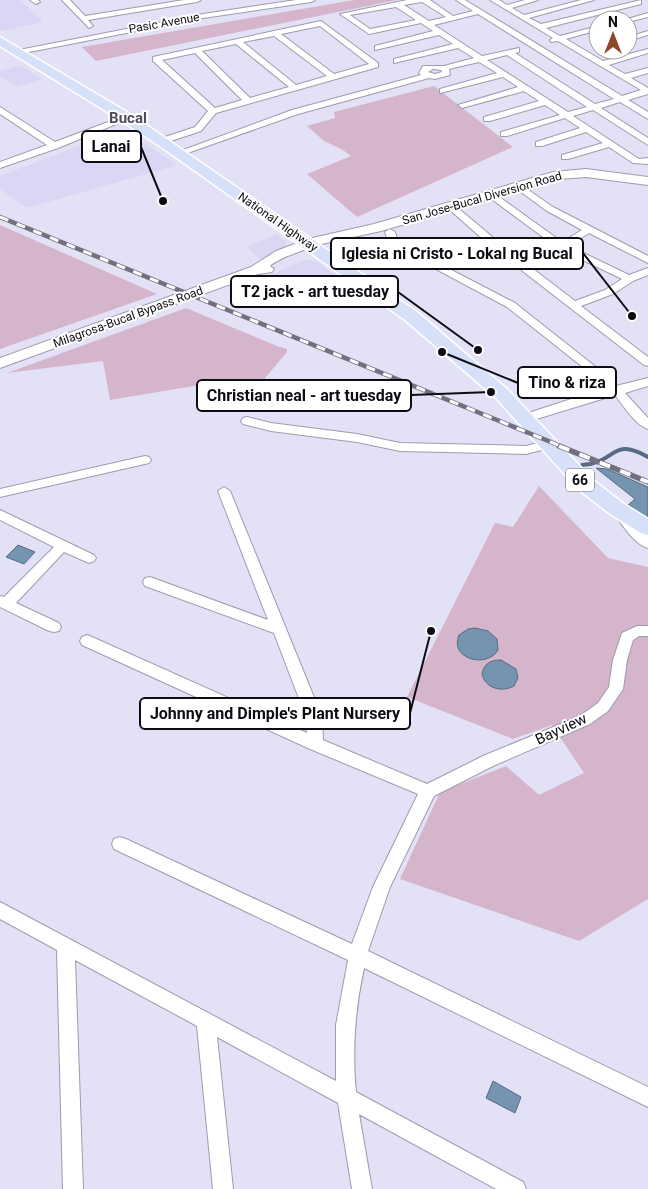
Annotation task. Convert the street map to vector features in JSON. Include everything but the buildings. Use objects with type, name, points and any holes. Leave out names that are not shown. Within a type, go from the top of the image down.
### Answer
[{"type":"main road","name":"National Highway","points":[[0,42],[127,118],[411,316],[502,394],[526,418],[574,474],[618,509],[648,528]]},
{"type":"main road","name":"San Jose-Bucal Diversion Road","points":[[313,247],[360,237],[376,228],[557,175],[586,173],[648,181]]},
{"type":"main road","name":"Milagrosa-Bucal Bypass Road","points":[[0,363],[256,270],[273,268],[313,247]]},
{"type":"street","points":[[66,0],[98,35]]},
{"type":"street","points":[[83,19],[192,0]]},
{"type":"street","name":"Pasic Avenue","points":[[19,52],[98,35],[203,16],[311,0]]},
{"type":"street","points":[[419,0],[344,14],[369,32],[388,22],[425,22],[478,12]]},
{"type":"street","points":[[425,0],[452,18]]},
{"type":"street","points":[[460,0],[648,116]]},
{"type":"street","points":[[494,0],[559,38],[586,51],[602,64],[648,91]]},
{"type":"street","points":[[506,7],[534,0]]},
{"type":"street","points":[[523,17],[590,0]]},
{"type":"street","points":[[540,27],[639,2]]},
{"type":"street","points":[[397,4],[636,161],[648,161]]},
{"type":"street","points":[[369,8],[388,22]]},
{"type":"street","points":[[76,11],[85,9]]},
{"type":"street","points":[[162,142],[198,129],[213,111],[375,65],[321,24],[156,59],[213,111]]},
{"type":"street","points":[[179,153],[295,112],[428,76],[424,73],[426,68],[444,68],[588,31]]},
{"type":"street","points":[[378,48],[440,32]]},
{"type":"street","points":[[275,33],[333,77]]},
{"type":"street","points":[[237,41],[294,87]]},
{"type":"street","points":[[397,61],[459,45]]},
{"type":"street","points":[[196,50],[248,101]]},
{"type":"street","points":[[602,64],[648,51]]},
{"type":"street","points":[[508,52],[648,142]]},
{"type":"street","points":[[624,77],[648,70]]},
{"type":"street","points":[[443,91],[504,74]]},
{"type":"street","points":[[462,105],[525,88]]},
{"type":"street","points":[[504,134],[648,91]]},
{"type":"street","points":[[487,119],[546,102]]},
{"type":"street","points":[[0,110],[54,146]]},
{"type":"street","points":[[0,165],[127,118]]},
{"type":"street","points":[[539,144],[587,129]]},
{"type":"street","points":[[565,157],[609,144]]},
{"type":"street","points":[[524,190],[550,210],[648,260]]},
{"type":"street","points":[[495,198],[562,246],[629,279]]},
{"type":"street","points":[[456,211],[498,247],[648,363]]},
{"type":"street","points":[[562,246],[588,230]]},
{"type":"street","points":[[390,232],[393,242],[409,252],[511,305],[594,370],[648,425]]},
{"type":"street","points":[[574,305],[609,292],[629,279],[648,271]]},
{"type":"street","points":[[526,418],[648,382]]},
{"type":"street","points":[[247,421],[271,427],[357,438],[400,447],[526,450],[549,444]]},
{"type":"street","points":[[0,493],[145,460]]},
{"type":"street","points":[[224,492],[314,717],[315,744]]},
{"type":"street","points":[[618,509],[631,527],[648,543]]},
{"type":"street","points":[[0,515],[89,558]]},
{"type":"street","points":[[54,627],[3,603],[63,545]]},
{"type":"street","points":[[150,582],[280,630]]},
{"type":"street","name":"Bayview","points":[[428,791],[488,761],[585,720],[611,699],[616,689],[620,660],[627,637],[637,631],[648,631]]},
{"type":"street","points":[[87,641],[315,744],[428,791],[407,829],[389,869],[357,955],[345,1019],[344,1061],[347,1098],[362,1189]]},
{"type":"street","points":[[120,844],[357,955],[648,1097]]},
{"type":"street","points":[[0,910],[516,1189]]},
{"type":"street","points":[[66,946],[73,1189]]},
{"type":"street","points":[[206,1022],[223,1189]]},
{"type":"shaded area","points":[[0,0],[21,0],[43,22],[3,31],[0,29]]},
{"type":"shaded area","points":[[354,0],[397,0],[96,61],[82,47]]},
{"type":"shaded area","points":[[20,65],[42,79],[17,87],[0,76],[0,71]]},
{"type":"shaded area","points":[[434,86],[513,147],[357,217],[307,174],[351,156],[324,141],[307,126],[335,118],[334,112]]},
{"type":"shaded area","points":[[123,129],[177,165],[27,208],[0,189],[0,176]]},
{"type":"shaded area","points":[[0,214],[601,459],[597,464],[0,219]]},
{"type":"shaded area","points":[[0,225],[157,294],[0,349]]},
{"type":"shaded area","points":[[277,234],[286,242],[287,246],[283,250],[261,260],[247,247]]},
{"type":"shaded area","points":[[302,261],[317,262],[343,280],[306,300],[264,278]]},
{"type":"shaded area","points":[[186,308],[287,349],[287,352],[260,384],[233,399],[213,395],[206,384],[110,400],[103,361],[7,373]]},
{"type":"shaded area","points":[[539,486],[608,558],[648,567],[648,899],[579,941],[400,879],[440,792],[506,766],[539,795],[584,773],[552,725],[513,739],[407,697],[495,523],[513,527]]},
{"type":"water","points":[[596,468],[607,469],[648,487],[648,519],[631,511],[633,508],[628,505],[635,499]]},
{"type":"water","points":[[18,545],[35,552],[24,564],[6,557]]},
{"type":"water","points":[[475,628],[488,631],[497,639],[498,650],[493,656],[486,659],[471,659],[459,650],[457,643],[459,635],[468,629]]},
{"type":"water","points":[[501,660],[516,669],[518,678],[514,686],[504,689],[490,686],[486,683],[482,674],[484,667],[488,663]]},
{"type":"water","points":[[493,1081],[521,1097],[515,1113],[486,1098]]},
{"type":"waterway","points":[[582,465],[602,460],[614,452],[627,449],[648,457]]},
{"type":"railway","points":[[0,217],[563,447]]},
{"type":"railway","points":[[559,446],[648,482]]},
{"type":"place","name":"Lanai","points":[[163,201]]},
{"type":"place","name":"Iglesia ni Cristo - Lokal ng Bucal","points":[[632,316]]},
{"type":"place","name":"T2 jack - art tuesday","points":[[478,350]]},
{"type":"place","name":"Tino & riza","points":[[442,352]]},
{"type":"place","name":"Christian neal - art tuesday","points":[[491,392]]},
{"type":"place","name":"Johnny and Dimple's Plant Nursery","points":[[431,631]]},
{"type":"district","name":"Bucal","points":[[128,118]]}]
